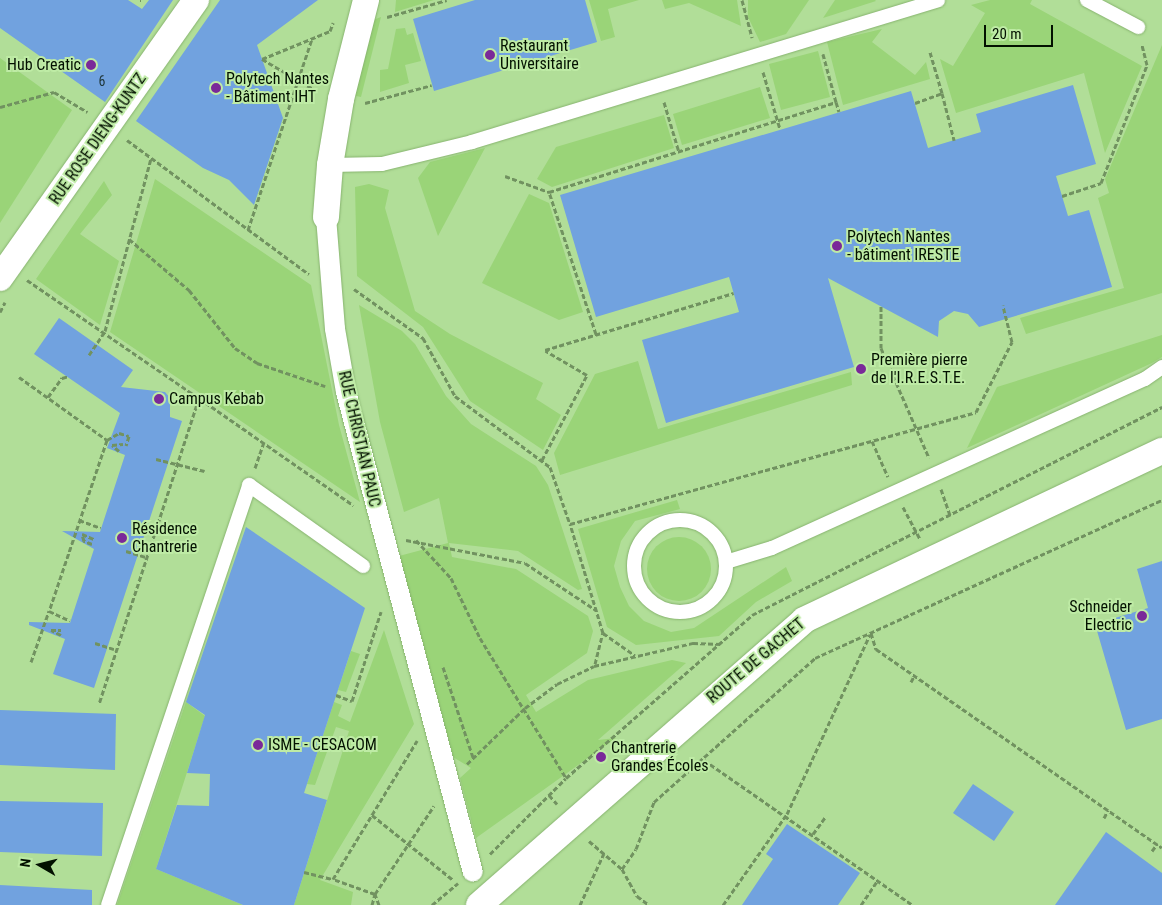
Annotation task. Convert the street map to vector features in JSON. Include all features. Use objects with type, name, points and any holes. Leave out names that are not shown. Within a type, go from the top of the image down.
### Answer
[{"type":"street","name":"RUE ROSE DIENG-KUNTZ","points":[[11,277],[196,0]]},
{"type":"street","name":"RUE CHRISTIAN PAUC","points":[[375,9],[341,99],[330,165],[326,217],[330,286],[346,392],[379,525],[473,871]]},
{"type":"street","name":"ROUTE DE GACHET","points":[[479,905],[804,620],[1162,452]]},
{"type":"lane","points":[[330,165],[353,166],[404,160],[938,0]]},
{"type":"lane","points":[[1087,0],[1138,27]]},
{"type":"lane","points":[[726,562],[772,548],[1145,379],[1162,367]]},
{"type":"lane","points":[[108,905],[249,485],[363,566]]},
{"type":"lane","points":[[677,520],[697,523],[714,534],[726,562],[719,592],[704,606],[684,612],[655,605],[641,590],[635,570],[642,541],[657,526],[677,520]]},
{"type":"path","points":[[375,9],[447,0]]},
{"type":"path","points":[[1062,196],[1101,183],[1146,65],[1138,27]]},
{"type":"path","points":[[315,90],[262,59],[330,31]]},
{"type":"path","points":[[818,36],[839,112]]},
{"type":"path","points":[[248,230],[312,39]]},
{"type":"path","points":[[930,52],[954,140]]},
{"type":"path","points":[[362,104],[432,85]]},
{"type":"path","points":[[659,85],[679,152]]},
{"type":"path","points":[[0,108],[54,92],[90,114]]},
{"type":"path","points":[[915,103],[942,93]]},
{"type":"path","points":[[506,176],[549,192],[836,102]]},
{"type":"path","points":[[778,121],[780,130]]},
{"type":"path","points":[[120,136],[248,230],[330,286],[352,288],[423,338],[455,396],[550,467],[570,524],[603,634],[595,664]]},
{"type":"path","points":[[89,355],[103,334],[151,158]]},
{"type":"path","points":[[549,192],[596,334]]},
{"type":"path","points":[[129,239],[189,290],[235,348],[257,363],[346,392]]},
{"type":"path","points":[[11,277],[103,334],[199,398],[264,442],[379,525]]},
{"type":"path","points":[[351,280],[353,297]]},
{"type":"path","points":[[542,460],[587,375],[545,350],[734,293]]},
{"type":"path","points":[[570,524],[976,412],[1012,342],[1003,305]]},
{"type":"path","points":[[881,306],[881,348],[915,429],[936,473],[950,515]]},
{"type":"path","points":[[48,397],[62,378],[69,376]]},
{"type":"path","points":[[19,377],[107,440]]},
{"type":"path","points":[[99,704],[114,649],[199,398]]},
{"type":"path","name":"ROUTE DE GACHET","points":[[549,795],[566,778],[722,644],[752,615],[778,600],[1162,407]]},
{"type":"path","points":[[31,662],[107,440],[119,432],[129,436],[125,445],[112,445],[119,451]]},
{"type":"path","points":[[249,485],[264,442]]},
{"type":"path","points":[[156,459],[205,471]]},
{"type":"path","points":[[649,905],[637,896],[622,869],[636,849],[654,802],[704,760],[815,658],[960,589],[1162,500]]},
{"type":"path","points":[[79,520],[101,528]]},
{"type":"path","points":[[92,544],[84,541],[82,534],[94,539]]},
{"type":"path","points":[[405,550],[402,540],[416,540],[525,563],[596,610]]},
{"type":"path","points":[[416,540],[451,578],[480,638],[525,708],[566,778]]},
{"type":"path","points":[[126,551],[146,557]]},
{"type":"path","points":[[336,695],[352,701],[394,581]]},
{"type":"path","points":[[49,611],[70,621]]},
{"type":"path","points":[[61,630],[51,630],[61,635]]},
{"type":"path","points":[[871,633],[876,649],[1162,848]]},
{"type":"path","points":[[723,905],[786,814],[871,633]]},
{"type":"path","points":[[603,634],[635,655]]},
{"type":"path","points":[[95,643],[114,649]]},
{"type":"path","points":[[372,905],[375,894],[449,782],[525,708],[564,681],[594,666],[693,643],[722,644]]},
{"type":"path","points":[[442,663],[473,757]]},
{"type":"path","points":[[911,682],[914,676]]},
{"type":"path","points":[[333,879],[432,718]]},
{"type":"path","points":[[704,760],[786,814],[913,905]]},
{"type":"path","points":[[1104,818],[1108,810]]},
{"type":"path","points":[[372,815],[401,834],[407,844],[458,883]]},
{"type":"path","points":[[813,834],[826,816]]},
{"type":"path","points":[[1152,852],[1157,844]]},
{"type":"path","points":[[580,905],[604,853]]},
{"type":"path","points":[[304,872],[333,879],[375,894]]},
{"type":"path","points":[[861,905],[878,880]]},
{"type":"path","points":[[375,894],[379,905]]},
{"type":"green space","points":[[396,0],[434,0],[395,12]]},
{"type":"green space","points":[[589,0],[639,0],[608,9],[615,37],[601,41]]},
{"type":"green space","points":[[662,0],[737,0],[741,26],[689,3],[665,9]]},
{"type":"green space","points":[[748,0],[809,0],[786,34],[760,42],[748,17]]},
{"type":"green space","points":[[835,0],[875,0],[876,1],[823,18]]},
{"type":"green space","points":[[990,0],[1032,0],[1030,4],[1142,66],[1105,153],[1084,73],[956,113],[940,59],[953,66],[985,13],[971,5]]},
{"type":"green space","points":[[381,17],[361,97],[347,94],[365,23]]},
{"type":"green space","points":[[405,28],[407,35],[413,33],[421,61],[405,65],[409,83],[380,92],[380,70],[388,69],[396,29]]},
{"type":"green space","points":[[882,29],[872,42],[915,75],[926,62],[930,79],[843,105],[827,42]]},
{"type":"green space","points":[[1162,45],[1162,293],[1026,334],[1020,318],[1124,288],[1098,198],[1109,193],[1105,179]]},
{"type":"green space","points":[[818,51],[830,97],[781,110],[769,64]]},
{"type":"green space","points":[[0,58],[72,110],[0,223]]},
{"type":"green space","points":[[760,87],[770,118],[682,145],[673,114]]},
{"type":"green space","points":[[664,115],[674,148],[552,187],[537,179],[556,147]]},
{"type":"green space","points":[[485,148],[438,236],[418,178],[430,162]]},
{"type":"green space","points":[[155,179],[311,285],[339,425],[360,502],[110,332]]},
{"type":"green space","points":[[104,181],[112,195],[80,234],[119,261],[100,325],[36,279]]},
{"type":"green space","points":[[369,184],[389,190],[385,208],[415,311],[450,334],[543,383],[536,399],[561,415],[543,450],[470,401],[423,327],[357,276],[355,187]]},
{"type":"green space","points":[[529,194],[549,203],[583,312],[559,320],[482,283]]},
{"type":"green space","points":[[359,305],[402,331],[415,344],[446,396],[471,424],[536,466],[548,485],[582,589],[578,590],[518,551],[449,543],[452,557],[516,569],[588,616],[593,631],[587,653],[526,695],[536,712],[588,680],[672,660],[686,663],[598,740],[616,738],[476,838],[460,778],[471,768],[453,757],[399,556],[448,543],[439,498],[404,512],[380,422]]},
{"type":"green space","points":[[1162,335],[1162,357],[1152,363],[967,448],[997,387]]},
{"type":"green space","points":[[638,361],[658,429],[851,372],[852,385],[560,475],[554,453],[595,374]]},
{"type":"green space","points":[[677,500],[680,509],[635,521],[621,541],[614,566],[620,587],[629,606],[644,621],[671,632],[694,628],[786,567],[792,581],[756,602],[719,636],[636,645],[607,627],[578,529]]},
{"type":"green space","points":[[679,537],[691,540],[702,546],[708,557],[711,569],[708,581],[702,592],[691,598],[679,601],[667,598],[656,592],[650,581],[647,569],[650,557],[656,546],[667,540]]},
{"type":"green space","points":[[384,630],[414,724],[320,880],[353,892],[351,905],[294,905],[349,731],[336,727],[315,785],[307,784],[334,702],[342,705],[338,716],[350,722]]},
{"type":"green space","points":[[351,651],[360,654],[346,692],[338,690]]},
{"type":"green space","points":[[186,702],[205,716],[156,869],[243,905],[117,905]]},
{"type":"building","name":"Hub Creatic","points":[[0,0],[128,0],[142,9],[149,0],[173,0],[105,102],[0,28]]},
{"type":"building","name":"Polytech Nantes - Bâtiment IHT","points":[[220,0],[318,0],[257,45],[283,118],[254,205],[229,180],[203,168],[136,121]]},
{"type":"building","name":"Restaurant Universitaire","points":[[475,0],[585,0],[597,42],[434,91],[413,19]]},
{"type":"building","name":"Polytech Nantes - bâtiment IRESTE","points":[[1073,85],[1096,164],[1056,176],[1068,216],[1089,210],[1112,287],[979,327],[968,314],[954,311],[939,321],[938,337],[828,278],[854,367],[666,423],[642,340],[739,312],[729,277],[596,317],[560,195],[911,91],[928,148],[981,132],[976,114]]},
{"type":"building","name":"Résidence Chantrerie","points":[[59,318],[133,370],[121,387],[165,392],[170,398],[170,417],[182,421],[94,688],[53,674],[65,639],[29,625],[29,622],[70,623],[94,549],[62,531],[100,532],[125,455],[107,448],[120,413],[34,354]]},
{"type":"building","name":"ISME - CESACOM","points":[[246,527],[365,608],[304,793],[327,800],[294,905],[243,905],[156,869],[177,805],[209,806],[210,774],[187,773],[205,715],[186,702]]},
{"type":"building","points":[[1162,561],[1162,719],[1126,730],[1095,624],[1148,608],[1137,569]]},
{"type":"building","points":[[0,710],[116,714],[115,770],[0,765]]},
{"type":"building","points":[[973,784],[1014,812],[994,841],[953,813]]},
{"type":"building","points":[[0,801],[103,803],[102,856],[0,852]]},
{"type":"building","points":[[787,824],[860,873],[838,905],[742,905],[773,859],[766,854]]},
{"type":"building","points":[[1106,832],[1162,873],[1162,905],[1055,905]]},
{"type":"building","points":[[0,885],[92,890],[92,905],[0,905]]},
{"type":"place","name":"Restaurant Universitaire","points":[[490,55]]},
{"type":"place","name":"Hub Creatic","points":[[91,65]]},
{"type":"place","name":"Polytech Nantes - Bâtiment IHT","points":[[216,88]]},
{"type":"place","name":"Polytech Nantes - bâtiment IRESTE","points":[[837,246]]},
{"type":"place","name":"Première pierre de l'I.R.E.S.T.E.","points":[[861,369]]},
{"type":"place","name":"Campus Kebab","points":[[159,399]]},
{"type":"place","name":"Résidence Chantrerie","points":[[122,538]]},
{"type":"place","name":"Schneider Electric","points":[[1142,616]]},
{"type":"place","name":"ISME - CESACOM","points":[[258,745]]},
{"type":"place","name":"Chantrerie Grandes Écoles","points":[[601,757]]}]
